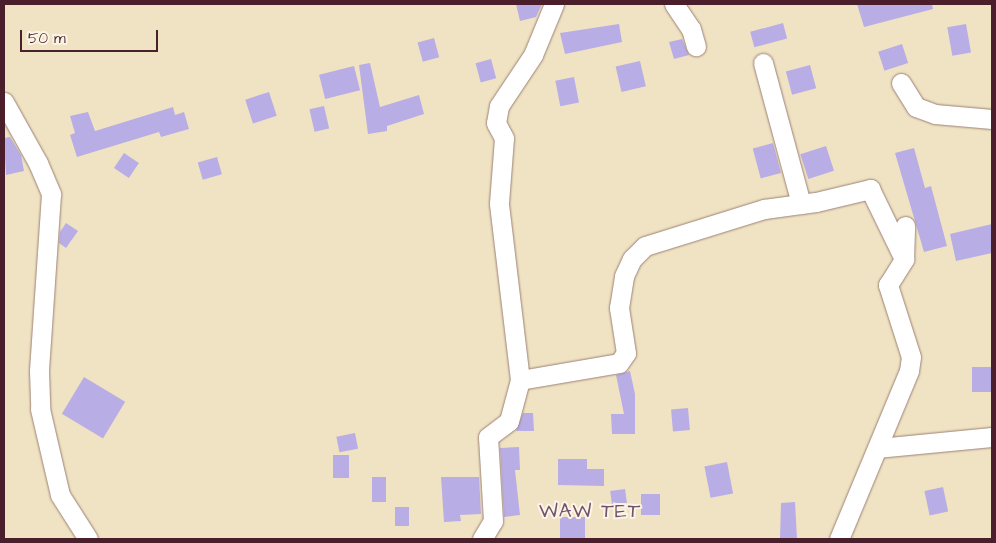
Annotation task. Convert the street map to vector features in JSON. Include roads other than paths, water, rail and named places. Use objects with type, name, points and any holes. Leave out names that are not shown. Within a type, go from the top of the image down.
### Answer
[{"type":"street","points":[[482,539],[493,521],[488,437],[509,421],[520,380],[499,203],[504,138],[496,123],[499,106],[533,55],[554,4]]},
{"type":"street","points":[[674,4],[691,29],[696,46]]},
{"type":"street","points":[[763,63],[801,204]]},
{"type":"street","points":[[901,83],[916,108],[934,114],[992,119]]},
{"type":"street","points":[[4,102],[38,163],[51,194],[39,361],[40,409],[60,495],[88,539]]},
{"type":"street","points":[[520,380],[620,363],[626,353],[619,308],[624,276],[632,259],[645,246],[764,208],[801,204],[870,190],[904,260]]},
{"type":"street","points":[[839,539],[900,399],[912,357],[888,285],[904,260],[905,226]]},
{"type":"street","points":[[878,448],[992,437]]},
{"type":"district","name":"WAW TET","points":[[590,511]]}]
